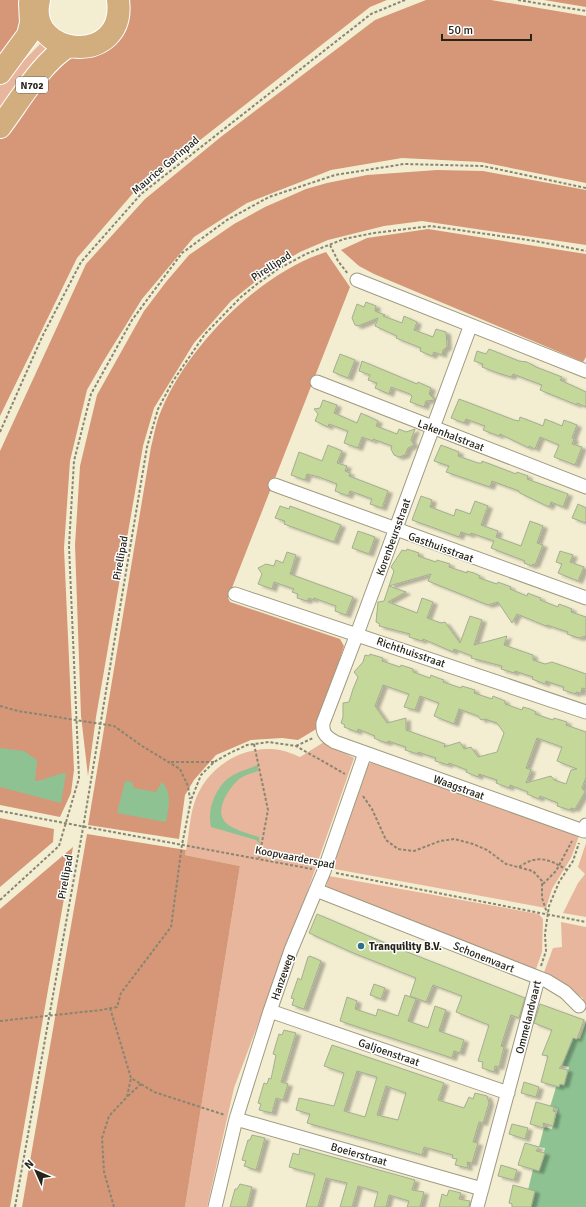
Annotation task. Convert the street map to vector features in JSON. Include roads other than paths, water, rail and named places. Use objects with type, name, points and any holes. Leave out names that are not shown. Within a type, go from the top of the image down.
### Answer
[{"type":"highway","points":[[35,9],[52,38],[67,47],[88,47],[106,37],[117,20],[118,0]]},
{"type":"highway","name":"N702","points":[[0,74],[28,35],[35,9]]},
{"type":"highway","name":"N702","points":[[0,78],[34,38],[35,9]]},
{"type":"highway","name":"N702","points":[[0,127],[41,72],[62,50],[67,47]]},
{"type":"street","points":[[357,280],[586,371]]},
{"type":"street","name":"Korenbeursstraat","points":[[335,742],[326,738],[322,730],[323,723],[470,326]]},
{"type":"street","name":"Lakenhalstraat","points":[[316,382],[586,487]]},
{"type":"street","name":"Gasthuisstraat","points":[[275,485],[395,531],[586,598]]},
{"type":"street","name":"Richthuisstraat","points":[[235,594],[586,712]]},
{"type":"street","name":"Waagstraat","points":[[335,742],[582,829]]},
{"type":"street","name":"Hanzeweg","points":[[215,1207],[236,1119],[270,1011],[291,950],[324,871],[365,753]]},
{"type":"street","name":"Schonenvaart","points":[[316,890],[538,979],[559,989],[579,1006]]},
{"type":"street","name":"Ommelandvaart","points":[[477,1207],[538,979]]},
{"type":"street","name":"Galjoenstraat","points":[[270,1011],[508,1093]]},
{"type":"street","name":"Boeierstraat","points":[[236,1119],[482,1189]]},
{"type":"place","name":"Tranquility B.V.","points":[[361,946]]}]
